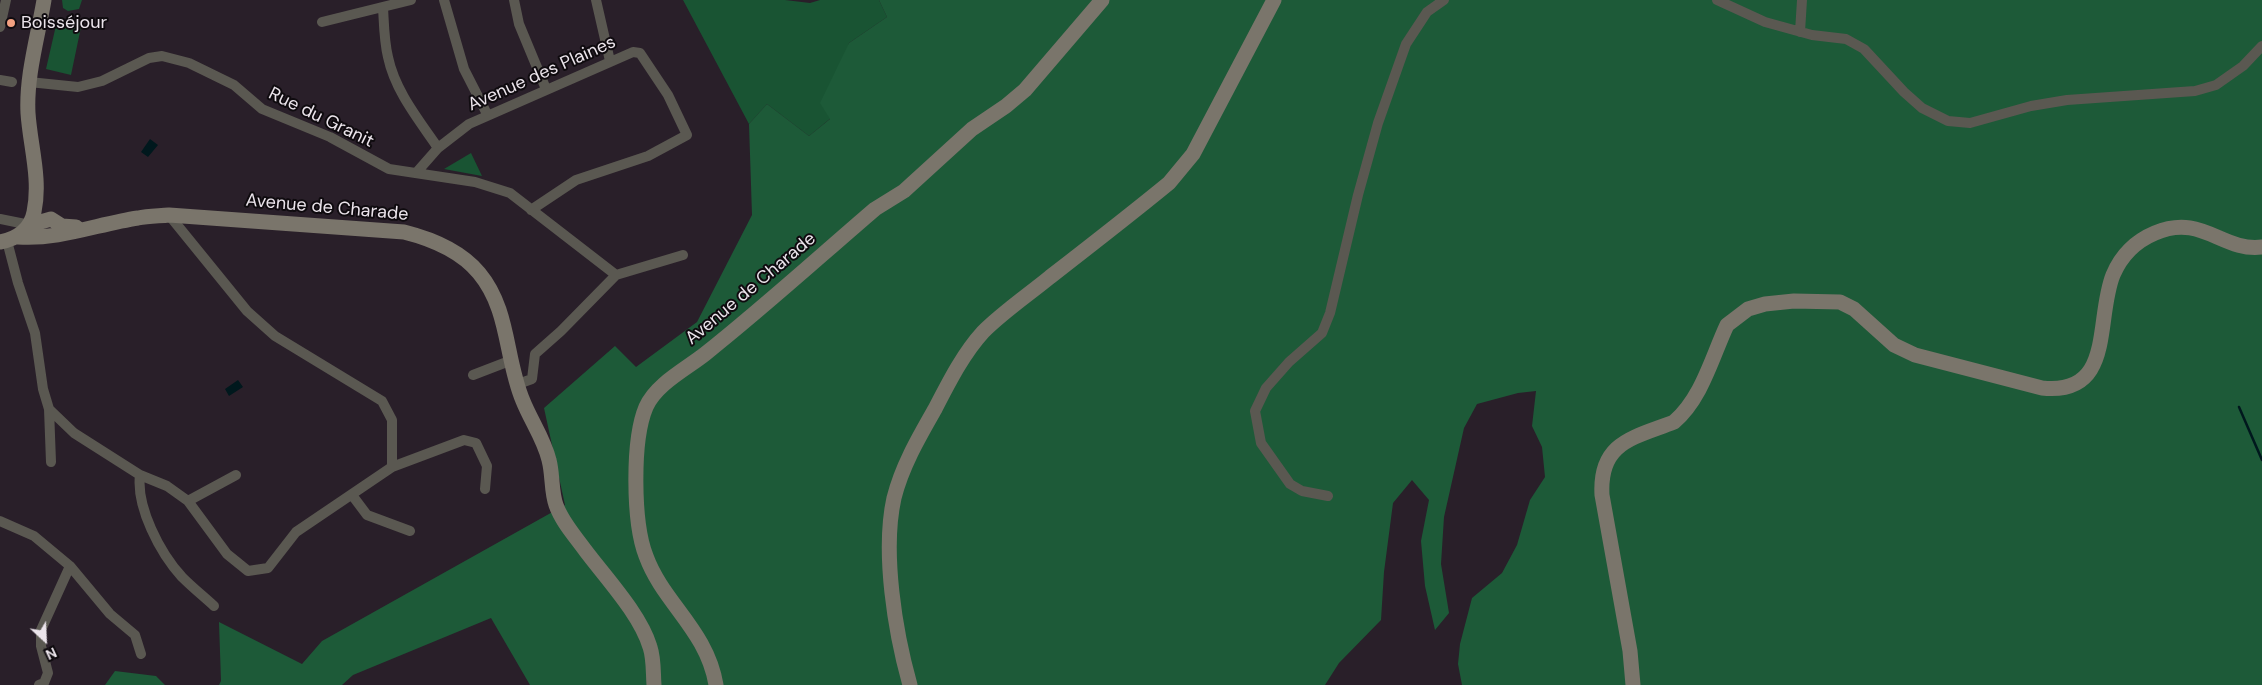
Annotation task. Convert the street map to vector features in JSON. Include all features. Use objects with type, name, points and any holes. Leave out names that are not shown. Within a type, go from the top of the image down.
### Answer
[{"type":"street","points":[[0,27],[6,0]]},
{"type":"street","points":[[30,225],[34,212],[36,193],[28,112],[29,82],[44,0]]},
{"type":"street","points":[[322,22],[411,0]]},
{"type":"street","points":[[444,0],[464,69],[488,114]]},
{"type":"street","points":[[514,0],[519,24],[546,89]]},
{"type":"street","points":[[596,0],[610,61]]},
{"type":"street","name":"Avenue de Charade","points":[[716,685],[708,659],[694,630],[654,575],[640,535],[636,495],[640,430],[646,406],[662,387],[713,348],[875,209],[904,190],[972,129],[1006,106],[1025,90],[1102,0]]},
{"type":"street","points":[[910,685],[900,648],[894,608],[890,545],[891,517],[901,477],[921,434],[959,364],[985,331],[1169,183],[1182,169],[1193,154],[1274,0]]},
{"type":"street","points":[[1328,496],[1302,491],[1290,484],[1261,442],[1255,411],[1266,388],[1289,362],[1322,334],[1330,313],[1358,195],[1378,122],[1406,44],[1428,12],[1444,0]]},
{"type":"street","points":[[1717,0],[1765,22],[1800,32],[1846,39],[1864,49],[1904,92],[1922,108],[1948,121],[1970,123],[2031,106],[2067,100],[2195,91],[2216,85],[2243,66],[2262,46]]},
{"type":"street","points":[[1800,32],[1802,0]]},
{"type":"street","points":[[383,7],[386,47],[391,69],[408,103],[438,148]]},
{"type":"street","name":"Avenue des Plaines","points":[[416,173],[438,148],[469,124],[610,61],[633,52],[640,53],[668,95],[687,135],[648,156],[576,180],[531,210]]},
{"type":"street","name":"Rue du Granit","points":[[29,82],[78,87],[90,85],[143,61],[162,56],[189,63],[234,85],[262,110],[330,137],[389,169],[475,182],[510,193],[616,275]]},
{"type":"street","points":[[0,80],[12,82]]},
{"type":"street","points":[[36,193],[51,219],[30,225],[8,240],[18,283],[35,333],[43,390],[49,409],[50,462]]},
{"type":"street","points":[[169,215],[247,311],[275,336],[382,402],[392,420],[392,467]]},
{"type":"street","name":"Avenue de Charade","points":[[8,240],[34,238],[95,228],[138,218],[169,215],[404,232],[443,245],[459,255],[478,272],[492,291],[502,314],[523,401],[542,440],[549,461],[556,506],[566,525],[641,627],[650,646],[654,685]]},
{"type":"street","points":[[0,218],[30,225]]},
{"type":"street","name":"Avenue de Charade","points":[[51,219],[62,226],[95,228]]},
{"type":"street","points":[[1633,685],[1630,651],[1602,495],[1602,471],[1609,456],[1623,443],[1674,422],[1681,416],[1699,388],[1728,325],[1735,317],[1748,309],[1765,304],[1794,301],[1840,302],[1854,309],[1894,344],[1915,355],[2042,388],[2060,389],[2078,384],[2091,370],[2100,346],[2113,275],[2127,253],[2140,242],[2155,233],[2171,228],[2189,227],[2206,231],[2240,245],[2262,247]]},
{"type":"street","points":[[518,384],[532,379],[534,354],[561,331],[616,275],[683,255]]},
{"type":"street","points":[[473,375],[512,360]]},
{"type":"street","points":[[49,409],[74,433],[140,475],[167,486],[188,501],[227,554],[248,571],[268,568],[296,532],[392,467],[464,440],[476,443],[487,466],[485,489]]},
{"type":"street","points":[[140,475],[140,496],[152,530],[182,576],[214,606]]},
{"type":"street","points":[[188,501],[236,475]]},
{"type":"street","points":[[352,495],[367,515],[410,531]]},
{"type":"street","points":[[0,521],[34,536],[70,566],[110,614],[134,635],[141,654]]},
{"type":"street","points":[[39,685],[44,683],[48,673],[41,646],[41,630],[70,566]]},
{"type":"green space","points":[[62,0],[82,0],[79,9],[68,11],[63,8]]},
{"type":"green space","points":[[683,0],[785,0],[810,3],[820,0],[879,0],[887,17],[849,43],[831,118],[809,136],[767,104],[749,124]]},
{"type":"green space","points":[[879,0],[2262,0],[2262,685],[1462,685],[1458,664],[1460,644],[1472,598],[1502,573],[1517,545],[1530,500],[1545,477],[1542,447],[1532,426],[1536,391],[1518,393],[1477,404],[1464,428],[1444,517],[1441,564],[1449,613],[1435,630],[1425,586],[1421,541],[1429,500],[1412,480],[1393,503],[1384,572],[1381,620],[1339,663],[1325,685],[530,685],[491,618],[353,675],[342,685],[219,685],[221,681],[219,622],[302,664],[322,641],[565,505],[544,408],[615,346],[636,367],[697,322],[752,215],[749,124],[767,104],[809,136],[830,119],[820,103],[849,43],[887,17]]},
{"type":"green space","points":[[57,21],[81,27],[71,75],[46,69]]},
{"type":"green space","points":[[471,153],[482,176],[444,169]]},
{"type":"green space","points":[[115,671],[156,676],[165,685],[105,685]]},
{"type":"water","points":[[150,139],[158,145],[148,157],[141,152]]},
{"type":"water","points":[[238,380],[243,387],[229,396],[225,389]]},
{"type":"waterway","points":[[2239,407],[2262,460]]},
{"type":"place","name":"Boisséjour","points":[[11,23]]}]
